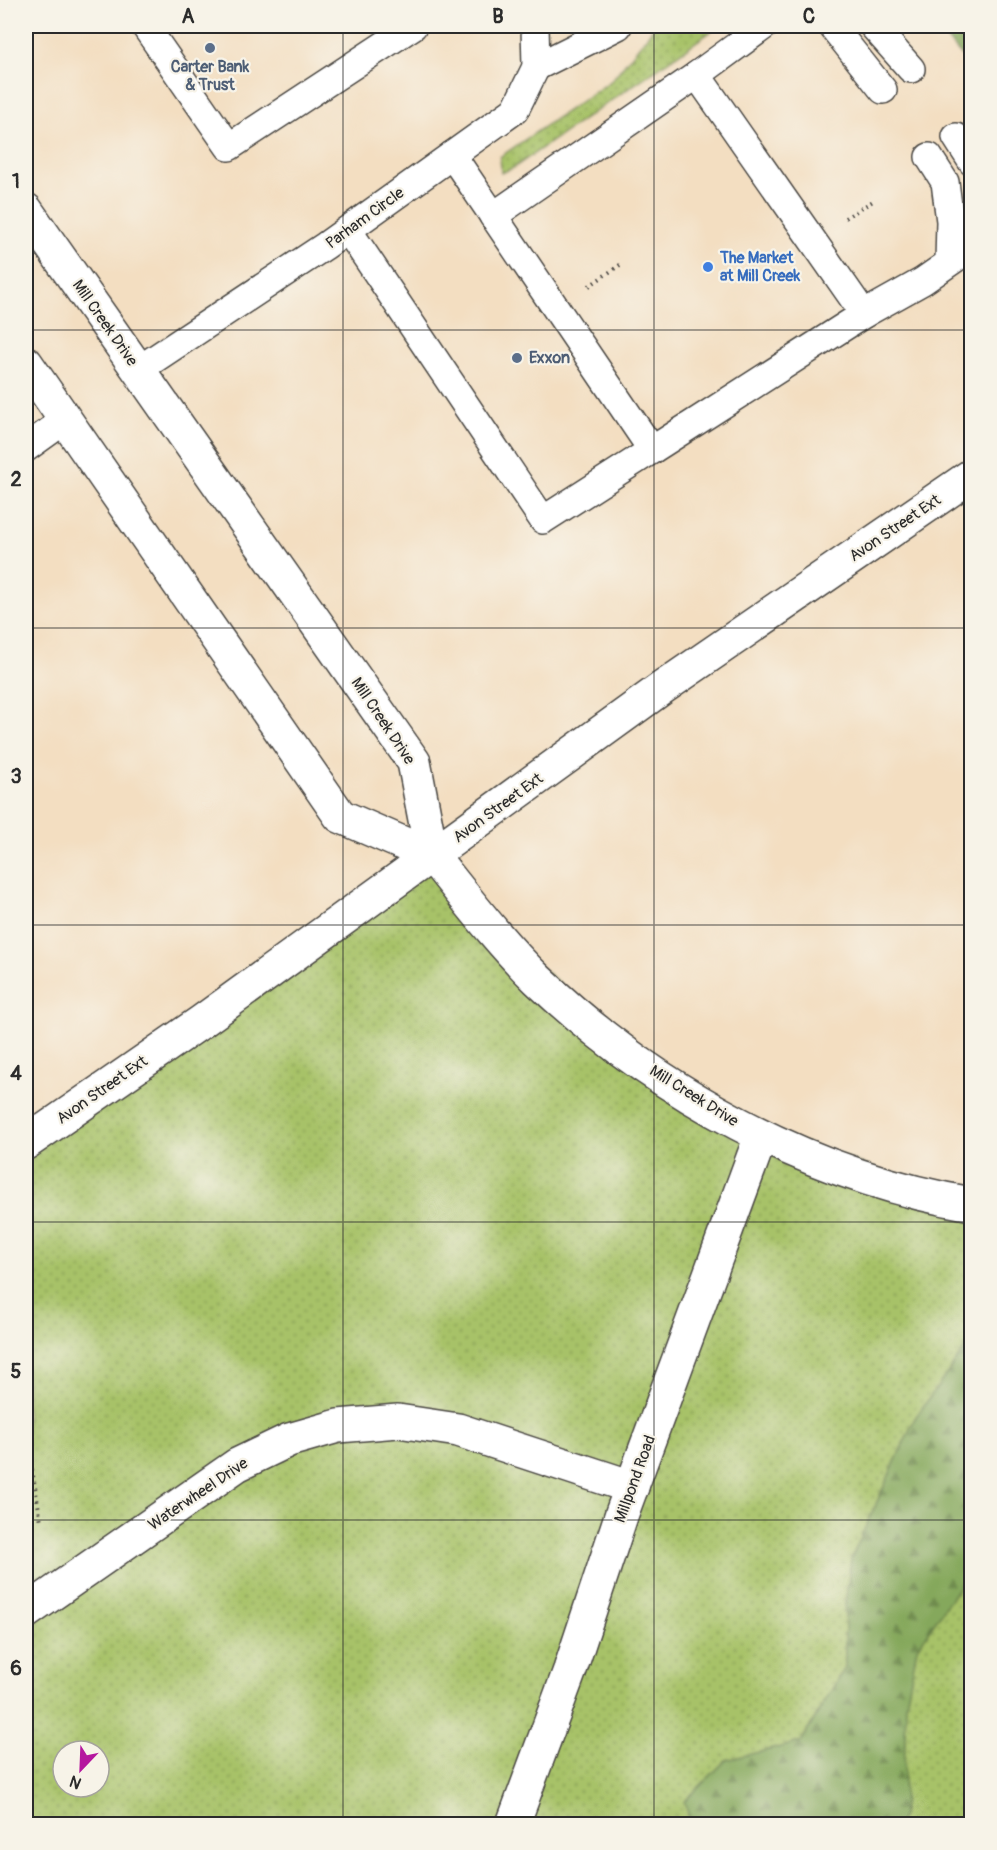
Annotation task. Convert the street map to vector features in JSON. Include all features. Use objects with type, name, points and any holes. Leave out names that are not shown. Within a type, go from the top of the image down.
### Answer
[{"type":"street","name":"Mill Creek Drive","points":[[26,210],[414,762],[432,856],[481,917],[539,980],[623,1051],[705,1106],[761,1136],[849,1173],[923,1196],[972,1204]]},
{"type":"street","points":[[26,363],[340,816],[432,856]]},
{"type":"street","name":"Avon Street Ext","points":[[26,1143],[432,856],[662,688],[972,475]]},
{"type":"street","name":"Millpond Road","points":[[513,1824],[570,1670],[632,1487],[761,1136]]},
{"type":"street","name":"Waterwheel Drive","points":[[26,1612],[237,1465],[289,1440],[338,1426],[399,1421],[458,1430],[632,1487]]},
{"type":"lane","points":[[145,26],[229,147],[413,26]]},
{"type":"lane","name":"Parham Circle","points":[[138,370],[348,230],[515,110],[536,67],[534,26]]},
{"type":"lane","points":[[536,67],[618,26]]},
{"type":"lane","points":[[493,216],[764,26]]},
{"type":"lane","points":[[832,26],[884,90]]},
{"type":"lane","points":[[873,26],[911,69]]},
{"type":"lane","points":[[697,75],[864,314]]},
{"type":"lane","points":[[956,136],[972,162]]},
{"type":"lane","points":[[452,155],[652,450]]},
{"type":"lane","points":[[929,157],[945,182],[950,221],[949,262]]},
{"type":"lane","points":[[348,230],[543,520],[864,314],[923,281],[969,249],[972,243]]},
{"type":"lane","points":[[26,448],[65,420]]},
{"type":"path","points":[[32,1464],[42,1521]]},
{"type":"green space","points":[[655,26],[719,26],[513,168],[501,173],[500,157],[612,80]]},
{"type":"green space","points":[[935,26],[971,26],[971,66]]},
{"type":"green space","points":[[432,856],[481,917],[705,1106],[971,1204],[971,1824],[26,1824],[26,1143]]},
{"type":"green space","points":[[971,1340],[971,1569],[917,1648],[906,1704],[903,1816],[898,1824],[692,1824],[684,1802],[726,1760],[801,1742],[845,1667],[845,1604],[851,1559],[915,1418]]},
{"type":"place","name":"Carter Bank & Trust","points":[[210,48]]},
{"type":"place","name":"The Market at Mill Creek","points":[[708,267]]},
{"type":"place","name":"Exxon","points":[[517,358]]}]
